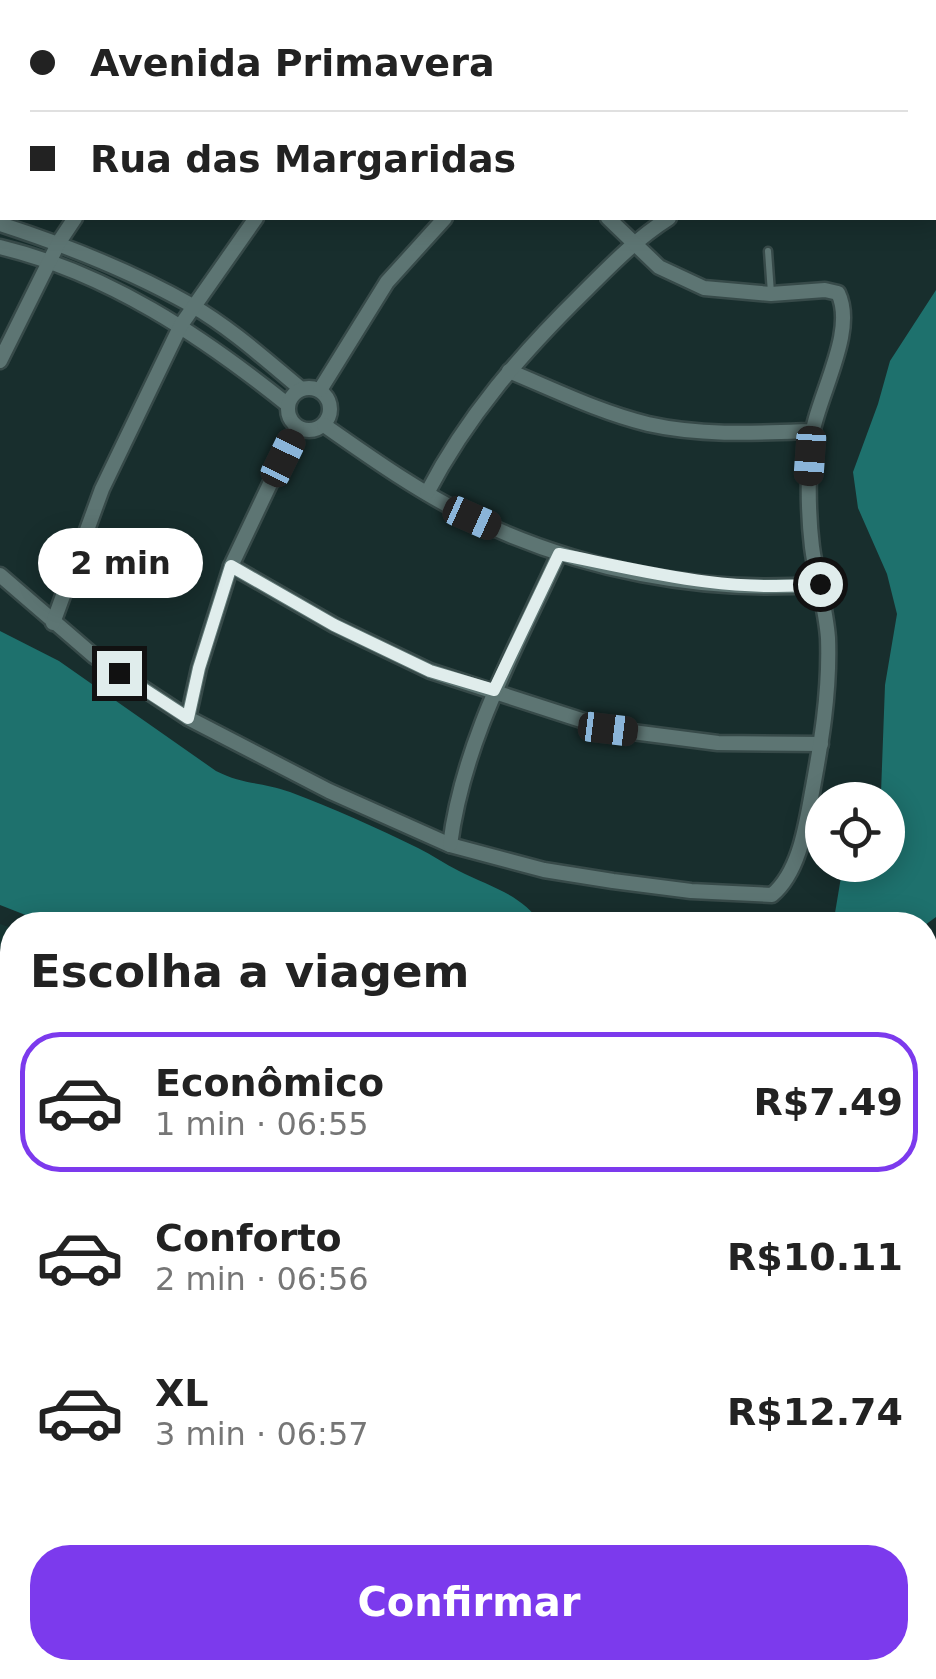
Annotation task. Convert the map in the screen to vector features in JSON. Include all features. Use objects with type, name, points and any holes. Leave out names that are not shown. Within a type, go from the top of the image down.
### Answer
[{"type":"street","points":[[0,362],[73,220]]},
{"type":"street","points":[[53,623],[102,489],[181,325],[255,220]]},
{"type":"street","points":[[320,390],[387,282],[443,220]]},
{"type":"street","points":[[0,575],[94,656],[188,718],[328,791],[450,846],[544,870],[614,882],[772,895],[785,884],[805,832],[826,721],[828,634],[812,548],[808,493],[812,431],[844,327],[844,304],[838,293],[825,290],[771,294],[704,288],[659,266],[610,220]]},
{"type":"street","points":[[427,493],[454,442],[509,371],[634,241],[666,220]]},
{"type":"street","points":[[0,224],[59,242],[191,306],[301,389],[320,390],[327,396],[331,408],[324,425],[312,430],[298,427],[289,416],[288,405],[301,389]]},
{"type":"street","points":[[0,247],[92,280],[181,325],[288,405]]},
{"type":"street","points":[[509,371],[585,404],[649,424],[724,434],[812,431]]},
{"type":"street","points":[[324,425],[472,518],[559,554],[654,576],[782,588],[820,584]]},
{"type":"street","points":[[188,718],[199,668],[231,566],[298,427]]},
{"type":"street","points":[[450,846],[462,781],[494,690],[559,554]]},
{"type":"street","points":[[231,566],[334,625],[430,671],[608,729],[718,742],[821,744]]},
{"type":"lane","points":[[768,251],[771,294]]},
{"type":"shaded area","points":[[936,290],[936,912],[835,912],[840,882],[905,882],[905,782],[881,782],[885,685],[897,614],[887,574],[858,508],[853,472],[890,361]]},
{"type":"shaded area","points":[[0,631],[59,661],[216,771],[339,811],[494,887],[532,912],[18,912],[0,905]]},
{"type":"route","points":[[119,673],[188,718],[199,668],[231,566],[334,625],[430,671],[494,690],[559,554],[654,576],[782,588],[820,584]]}]
